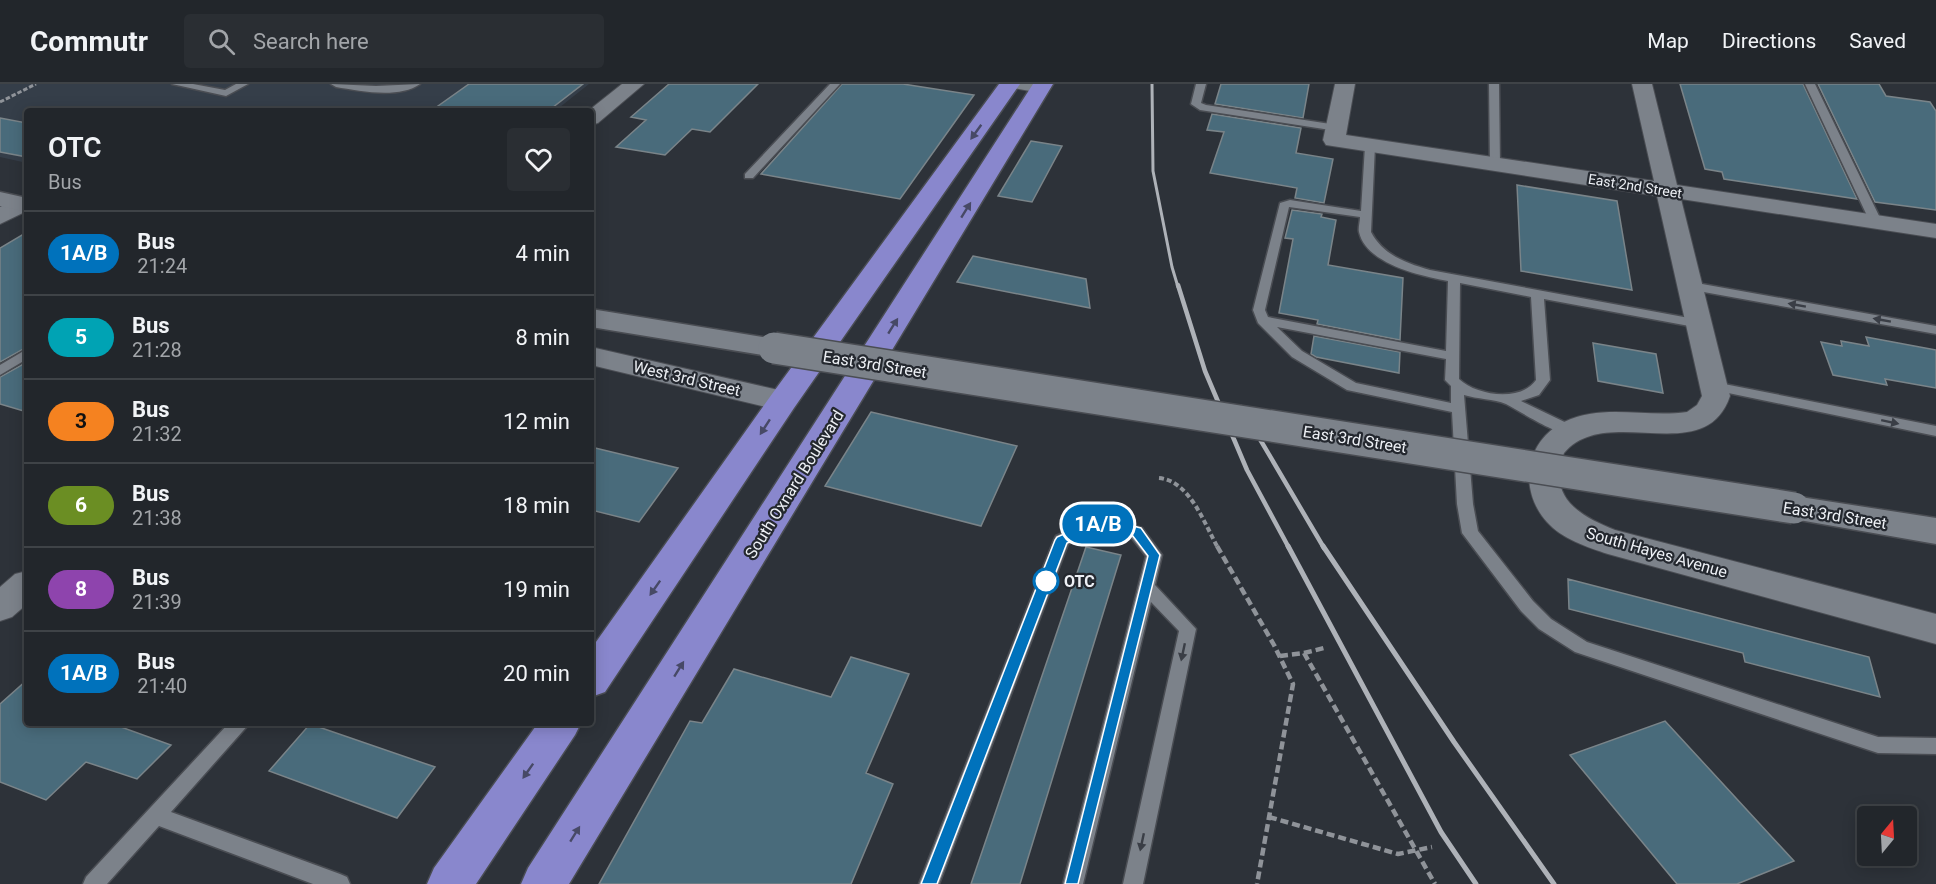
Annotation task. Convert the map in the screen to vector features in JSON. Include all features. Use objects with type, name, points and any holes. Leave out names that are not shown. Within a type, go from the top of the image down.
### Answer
[{"type":"main road","points":[[594,676],[783,400],[1010,84]]},
{"type":"main road","name":"South Oxnard Boulevard","points":[[544,884],[1035,85]]},
{"type":"main road","points":[[450,884],[559,726]]},
{"type":"street","points":[[594,117],[634,84]]},
{"type":"street","points":[[1336,134],[1345,84]]},
{"type":"street","points":[[1570,430],[1592,423],[1691,421],[1706,414],[1712,407],[1716,396],[1642,84]]},
{"type":"street","name":"East 2nd Street","points":[[1336,134],[1370,146],[1936,231]]},
{"type":"street","points":[[0,217],[17,203]]},
{"type":"street","name":"East 3rd Street","points":[[594,318],[1936,531]]},
{"type":"street","name":"West 3rd Street","points":[[594,357],[783,400]]},
{"type":"street","name":"South Hayes Avenue","points":[[1570,430],[1554,443],[1545,458],[1545,484],[1553,508],[1560,518],[1577,528],[1608,542],[1936,628]]},
{"type":"street","points":[[0,607],[24,587]]},
{"type":"lane","points":[[177,84],[226,93],[243,84]]},
{"type":"lane","points":[[336,84],[380,90],[399,89],[415,84]]},
{"type":"lane","points":[[748,176],[835,84]]},
{"type":"lane","points":[[1201,84],[1196,104],[1203,108],[1336,134]]},
{"type":"lane","points":[[1494,84],[1496,165]]},
{"type":"lane","points":[[1810,84],[1876,222]]},
{"type":"lane","points":[[1370,146],[1365,232],[1369,243],[1404,266],[1454,278],[1700,324]]},
{"type":"lane","points":[[1366,215],[1290,203],[1284,205],[1259,310],[1263,320],[1297,354],[1352,387],[1460,410]]},
{"type":"lane","points":[[1454,278],[1452,380],[1457,387],[1460,410],[1465,504],[1470,534],[1527,606],[1545,624],[1581,647],[1878,745],[1936,746]]},
{"type":"lane","points":[[1691,286],[1936,330]]},
{"type":"lane","points":[[1457,387],[1475,394],[1504,398],[1534,392],[1543,380],[1537,294]]},
{"type":"lane","points":[[1263,320],[1452,356]]},
{"type":"lane","points":[[0,371],[24,355]]},
{"type":"lane","points":[[1714,386],[1936,431]]},
{"type":"lane","points":[[1504,398],[1530,413],[1570,430]]},
{"type":"lane","points":[[929,884],[1062,540],[1101,523],[1136,532],[1154,555],[1148,590],[1073,884]]},
{"type":"lane","points":[[1133,884],[1188,629],[1148,590]]},
{"type":"lane","points":[[93,884],[238,726]]},
{"type":"lane","points":[[156,816],[340,884]]},
{"type":"path","points":[[0,102],[36,84]]},
{"type":"path","points":[[1159,478],[1170,479],[1185,490],[1280,656],[1293,684],[1257,884]]},
{"type":"path","points":[[1280,656],[1324,648]]},
{"type":"path","points":[[1305,653],[1435,884]]},
{"type":"path","points":[[1269,817],[1398,854],[1417,852],[1432,847]]},
{"type":"shaded area","points":[[0,84],[589,84],[559,108],[24,108],[24,162],[0,157]]},
{"type":"building","points":[[469,84],[583,84],[552,108],[435,108]]},
{"type":"building","points":[[669,84],[758,84],[710,132],[692,129],[665,155],[616,147],[646,120],[631,117]]},
{"type":"building","points":[[842,84],[903,84],[974,95],[900,199],[761,174]]},
{"type":"building","points":[[1221,84],[1309,84],[1303,118],[1215,104]]},
{"type":"building","points":[[1680,84],[1803,84],[1857,199],[1724,179],[1722,172],[1705,169]]},
{"type":"building","points":[[1818,84],[1879,84],[1886,96],[1930,102],[1936,111],[1936,210],[1875,202]]},
{"type":"building","points":[[1212,114],[1301,128],[1296,153],[1333,159],[1324,203],[1295,198],[1297,188],[1210,173],[1224,132],[1207,130]]},
{"type":"building","points":[[0,118],[24,122],[24,156],[0,152]]},
{"type":"building","points":[[1031,141],[1062,146],[1032,202],[998,196]]},
{"type":"building","points":[[1517,185],[1617,201],[1632,290],[1521,271]]},
{"type":"building","points":[[1292,210],[1322,214],[1321,217],[1336,220],[1328,265],[1403,278],[1400,340],[1317,324],[1318,320],[1279,313],[1293,239],[1285,238]]},
{"type":"building","points":[[24,234],[24,349],[0,362],[0,248]]},
{"type":"building","points":[[973,256],[1086,279],[1090,308],[957,282]]},
{"type":"building","points":[[1314,336],[1400,352],[1399,373],[1316,357],[1311,354]]},
{"type":"building","points":[[1866,337],[1936,350],[1936,388],[1885,379],[1887,385],[1833,375],[1821,342],[1842,346],[1841,341],[1869,346]]},
{"type":"building","points":[[1593,343],[1656,354],[1663,393],[1598,381]]},
{"type":"building","points":[[24,364],[24,411],[0,404],[0,377]]},
{"type":"building","points":[[871,412],[1017,446],[981,526],[825,486]]},
{"type":"building","points":[[594,448],[678,468],[639,522],[594,511]]},
{"type":"building","points":[[1086,547],[1121,555],[1020,884],[971,884]]},
{"type":"building","points":[[1568,579],[1869,657],[1880,697],[1745,662],[1743,653],[1569,609]]},
{"type":"building","points":[[851,657],[909,674],[866,773],[893,784],[851,884],[599,884],[690,721],[702,723],[734,669],[831,697]]},
{"type":"building","points":[[24,683],[24,726],[118,726],[171,745],[137,779],[86,762],[46,800],[0,782],[0,704]]},
{"type":"building","points":[[1665,721],[1794,861],[1737,884],[1677,884],[1570,755]]},
{"type":"building","points":[[308,726],[316,726],[435,767],[397,818],[269,771]]},
{"type":"railway","points":[[1152,84],[1153,171],[1178,287]]},
{"type":"railway","points":[[1178,285],[1205,371],[1247,470],[1289,548]]},
{"type":"railway","points":[[1241,407],[1324,548]]},
{"type":"railway","points":[[1288,546],[1441,832],[1476,884]]},
{"type":"railway","points":[[1323,546],[1454,742],[1554,884]]},
{"type":"bus line","name":"1A/B","points":[[929,884],[1062,540],[1101,523],[1136,532],[1154,555],[1148,590],[1073,884]]},
{"type":"place","name":"OTC","points":[[1046,581]]}]
